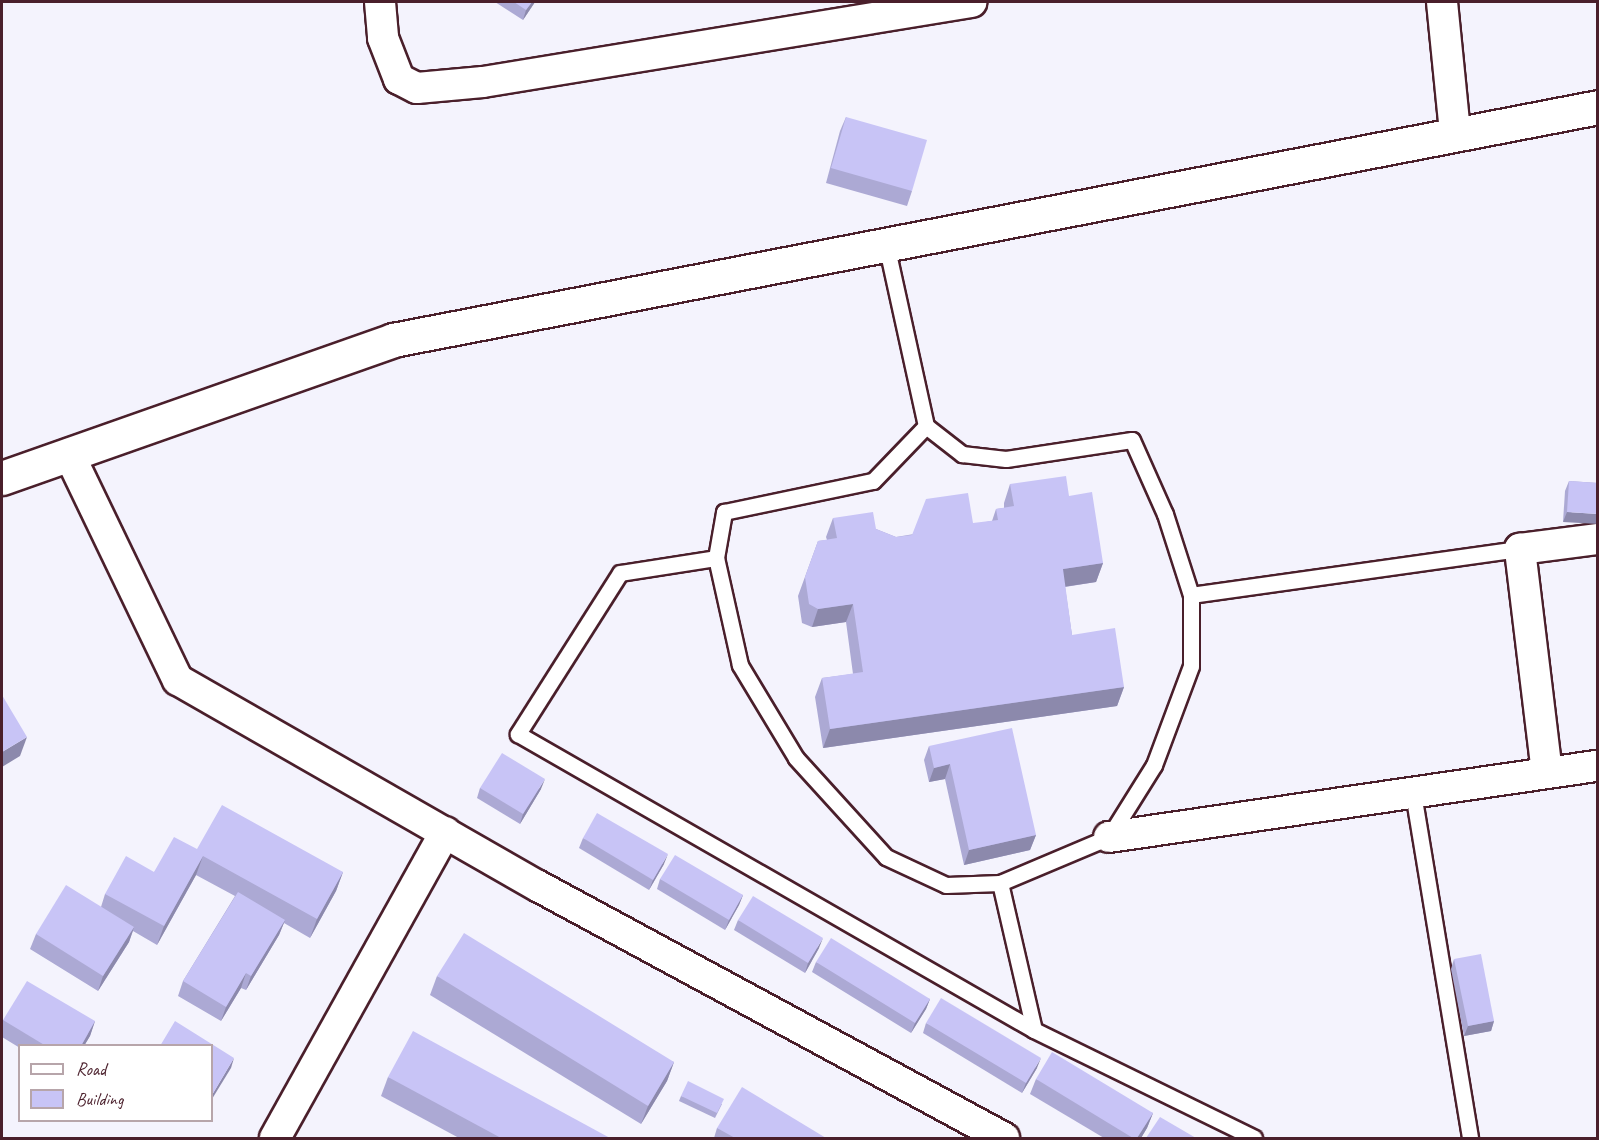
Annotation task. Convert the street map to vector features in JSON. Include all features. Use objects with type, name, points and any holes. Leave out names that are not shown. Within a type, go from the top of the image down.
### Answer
[{"type":"street","points":[[380,2],[383,38],[399,79],[417,88],[483,82],[882,9],[971,2]]},
{"type":"street","points":[[1442,2],[1455,132]]},
{"type":"street","points":[[2,478],[393,340],[1455,132],[1598,107]]},
{"type":"street","points":[[69,454],[178,680],[445,832],[1004,1138]]},
{"type":"street","points":[[1547,773],[1520,549],[1598,539]]},
{"type":"street","points":[[1109,837],[1598,766]]},
{"type":"street","points":[[275,1138],[445,832]]},
{"type":"lane","points":[[886,244],[926,426],[962,454],[1006,459],[1132,440],[1165,514],[1191,595],[1191,666],[1154,765],[1109,837],[1000,883],[946,885],[886,857],[796,758],[740,665],[716,558],[724,512],[873,481],[926,426]]},
{"type":"lane","points":[[1191,595],[1520,549]]},
{"type":"lane","points":[[716,558],[620,573],[518,734],[1034,1030],[1254,1138]]},
{"type":"lane","points":[[1413,793],[1470,1138]]},
{"type":"lane","points":[[1000,883],[1034,1030]]},
{"type":"building","points":[[514,2],[532,2],[526,10]]},
{"type":"building","points":[[846,117],[927,140],[912,191],[831,168]]},
{"type":"building","points":[[1066,476],[1069,496],[1092,492],[1103,563],[1063,569],[1072,635],[1115,628],[1124,687],[830,729],[822,678],[863,672],[853,604],[818,609],[809,604],[805,577],[818,541],[837,538],[833,518],[873,512],[876,529],[896,537],[912,535],[926,499],[968,493],[973,523],[998,520],[996,509],[1014,506],[1010,484]]},
{"type":"building","points":[[1569,481],[1598,483],[1598,514],[1567,512]]},
{"type":"building","points":[[2,695],[27,737],[2,752]]},
{"type":"building","points":[[1012,728],[1036,835],[969,850],[950,764],[934,768],[929,746]]},
{"type":"building","points":[[502,753],[545,779],[523,814],[480,788]]},
{"type":"building","points":[[222,805],[343,872],[317,919],[203,856],[164,926],[105,894],[126,856],[154,872],[174,837],[197,849]]},
{"type":"building","points":[[597,813],[668,854],[653,880],[583,838]]},
{"type":"building","points":[[675,855],[743,895],[729,920],[660,879]]},
{"type":"building","points":[[66,885],[134,927],[103,976],[36,934]]},
{"type":"building","points":[[238,892],[285,920],[251,976],[246,973],[226,1007],[183,981]]},
{"type":"building","points":[[753,896],[823,938],[808,963],[738,920]]},
{"type":"building","points":[[464,933],[674,1062],[648,1106],[437,976]]},
{"type":"building","points":[[831,938],[930,999],[915,1023],[816,962]]},
{"type":"building","points":[[1481,954],[1494,1021],[1468,1026],[1454,959]]},
{"type":"building","points":[[27,981],[95,1021],[82,1044],[43,1044],[3,1020]]},
{"type":"building","points":[[941,998],[1041,1058],[1026,1083],[926,1023]]},
{"type":"building","points":[[175,1021],[212,1044],[161,1044]]},
{"type":"building","points":[[413,1031],[610,1138],[501,1138],[388,1077]]},
{"type":"building","points":[[213,1045],[234,1058],[213,1093]]},
{"type":"building","points":[[1052,1052],[1153,1113],[1137,1138],[1133,1138],[1036,1079]]},
{"type":"building","points":[[688,1081],[724,1099],[717,1113],[681,1096]]},
{"type":"building","points":[[742,1087],[826,1138],[735,1138],[717,1128]]},
{"type":"building","points":[[1160,1117],[1196,1138],[1146,1138]]}]
